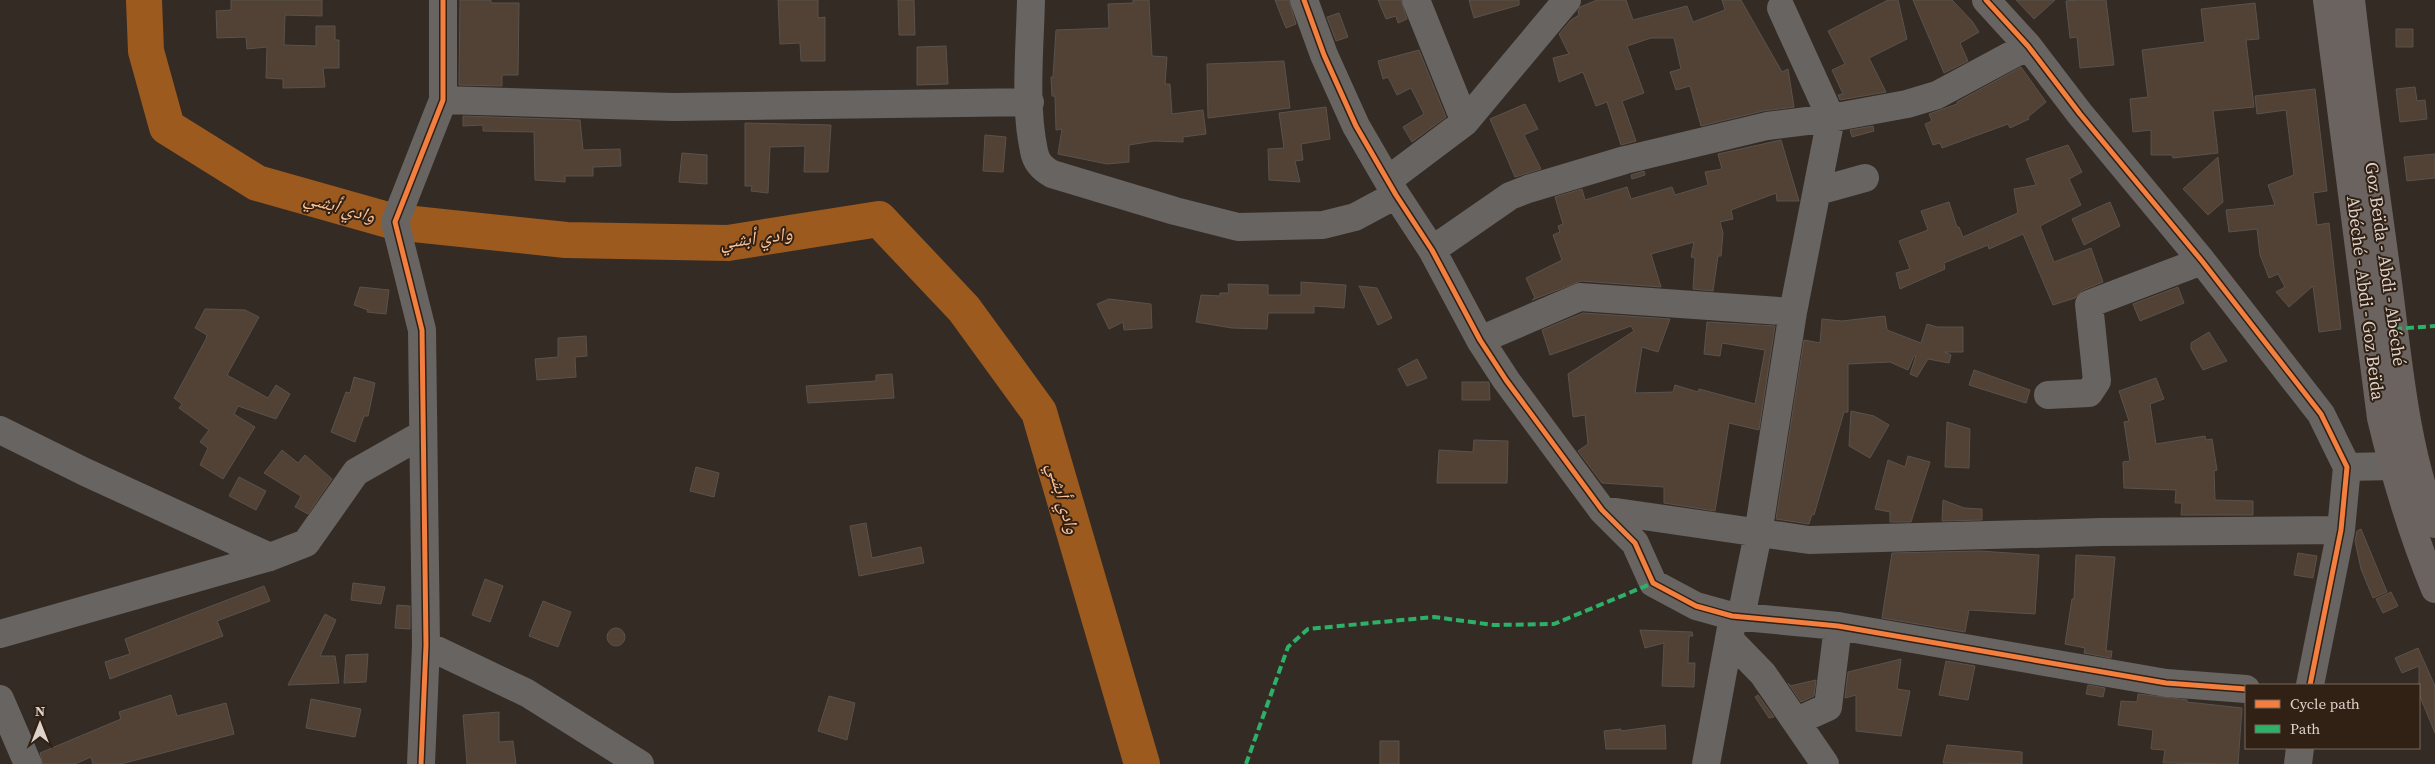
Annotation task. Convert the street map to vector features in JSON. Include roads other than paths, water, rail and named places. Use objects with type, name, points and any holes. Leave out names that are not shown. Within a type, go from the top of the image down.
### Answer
[{"type":"main road","name":"Abéché - Abdi - Goz Beïda","points":[[2327,0],[2381,418],[2404,464],[2425,565],[2435,589]]},
{"type":"main road","name":"Goz Beïda - Abdi - Abéché","points":[[2351,0],[2394,329],[2404,464],[2435,524]]},
{"type":"street","points":[[421,764],[426,645],[422,330],[395,222],[443,100],[443,0]]},
{"type":"street","points":[[1031,0],[1030,102],[1034,152],[1042,168],[1052,174],[1175,212],[1238,227],[1323,225],[1355,217],[1392,188],[1465,122],[1567,0]]},
{"type":"street","points":[[1304,0],[1324,55],[1356,126],[1392,188],[1432,250],[1480,340],[1506,380],[1602,510],[1635,543],[1653,583],[1734,624],[1838,626],[2166,683],[2245,689]]},
{"type":"street","points":[[1416,0],[1465,122]]},
{"type":"street","points":[[1986,0],[2028,46],[2080,114],[2202,261],[2321,414],[2347,467],[2341,530],[2310,684]]},
{"type":"street","points":[[1706,764],[1734,624],[1758,534],[1793,312],[1831,118],[1781,8]]},
{"type":"street","points":[[1432,250],[1510,196],[1528,189],[1625,160],[1767,126],[1831,118],[1907,104],[1937,95],[2028,46]]},
{"type":"street","points":[[443,100],[674,107],[1030,102]]},
{"type":"street","points":[[1818,191],[1865,178]]},
{"type":"street","points":[[2048,395],[2089,393],[2097,381],[2089,304],[2202,261]]},
{"type":"street","points":[[1480,340],[1580,297],[1793,312]]},
{"type":"street","points":[[0,430],[85,472],[270,557]]},
{"type":"street","points":[[0,634],[270,557],[306,543],[356,472],[423,434]]},
{"type":"street","points":[[2347,467],[2404,464]]},
{"type":"street","points":[[1602,510],[1809,540],[2101,532],[2341,530]]},
{"type":"street","points":[[1734,624],[1763,674],[1825,764]]},
{"type":"street","points":[[1797,721],[1828,707],[1838,626]]},
{"type":"street","points":[[426,645],[527,693],[640,764]]},
{"type":"street","points":[[0,699],[28,764]]},
{"type":"street","points":[[2298,764],[2300,749]]},
{"type":"waterway","name":"وادي أبشي","points":[[144,0],[146,51],[167,127],[257,183],[395,222],[566,240],[728,243],[879,219],[964,309],[1039,412],[1142,764]]}]
